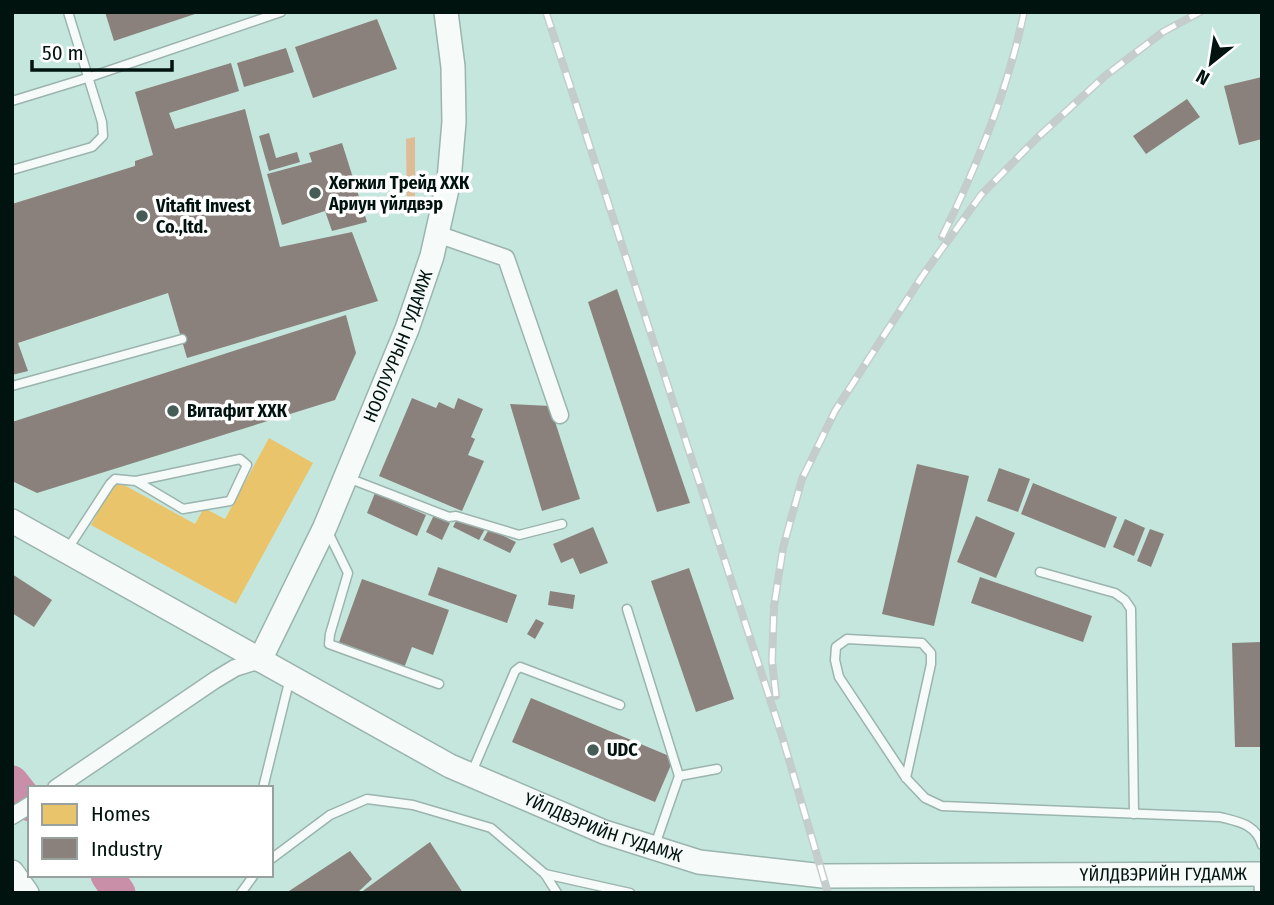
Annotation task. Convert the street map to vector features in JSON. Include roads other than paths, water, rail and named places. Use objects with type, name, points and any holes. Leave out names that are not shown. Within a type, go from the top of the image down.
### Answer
[{"type":"main road","name":"НООЛУУРЫН ГУДАМЖ","points":[[260,660],[325,527],[407,329],[432,256],[449,180],[454,122],[453,67],[446,12]]},
{"type":"main road","name":"YЙЛДВЭРИЙН ГУДАМЖ","points":[[12,521],[450,766],[604,832],[699,862],[823,876],[1260,880]]},
{"type":"main road","points":[[12,872],[27,893]]},
{"type":"street","points":[[437,234],[506,258],[561,415]]},
{"type":"street","points":[[59,786],[224,673],[260,660]]},
{"type":"street","points":[[12,816],[28,806]]},
{"type":"lane","points":[[12,170],[92,147],[103,136],[102,122],[68,12]]},
{"type":"lane","points":[[12,101],[281,12]]},
{"type":"lane","points":[[12,386],[182,339]]},
{"type":"lane","points":[[66,551],[115,479],[136,481],[240,458],[247,466],[230,502],[183,509],[136,481]]},
{"type":"lane","points":[[345,477],[449,517],[456,516],[519,535],[562,524]]},
{"type":"lane","points":[[325,527],[348,573],[329,644],[439,684]]},
{"type":"lane","points":[[1040,572],[1115,593],[1125,600],[1131,610],[1134,814]]},
{"type":"lane","points":[[628,608],[679,776],[654,848]]},
{"type":"lane","points":[[906,778],[932,664],[931,653],[922,643],[848,639],[836,647],[835,660],[839,677],[906,778],[925,798],[942,806],[1220,817],[1246,824],[1259,834],[1262,845]]},
{"type":"lane","points":[[470,774],[515,671],[520,667],[620,705]]},
{"type":"lane","points":[[263,786],[290,677]]},
{"type":"lane","points":[[679,776],[717,769]]},
{"type":"lane","points":[[273,858],[330,815],[367,799],[413,805],[491,828],[545,874],[557,893]]},
{"type":"lane","points":[[545,874],[630,893]]},
{"type":"lane","points":[[241,893],[253,877]]},
{"type":"waterway","points":[[12,782],[28,802]]},
{"type":"waterway","points":[[108,877],[119,893]]},
{"type":"railway","points":[[546,12],[782,736],[828,893]]},
{"type":"railway","points":[[942,237],[990,127],[1024,12]]},
{"type":"railway","points":[[776,696],[772,661],[774,606],[783,548],[802,479],[835,411],[923,275],[981,195],[1037,138],[1105,76],[1163,32],[1200,12]]},
{"type":"place","name":"Хөгжил Трейд ХХК Ариун үйлдвэр","points":[[315,193]]},
{"type":"place","name":"Vitafit Invest Co.,ltd.","points":[[142,216]]},
{"type":"place","name":"Витафит ХХК","points":[[173,411]]},
{"type":"place","name":"UDC","points":[[593,750]]}]
